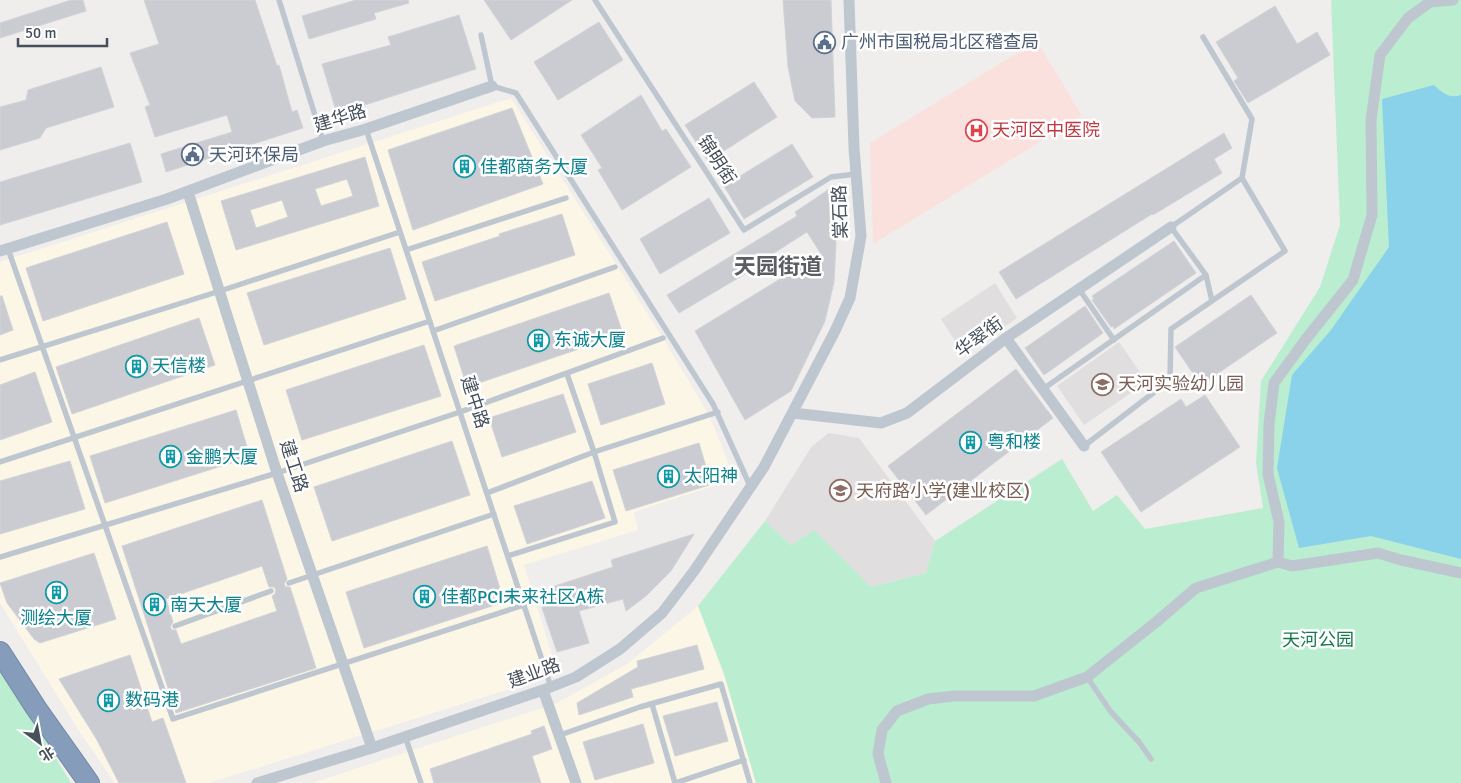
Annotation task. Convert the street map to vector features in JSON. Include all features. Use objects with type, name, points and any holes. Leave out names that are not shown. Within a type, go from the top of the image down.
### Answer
[{"type":"highway","points":[[0,652],[47,724],[89,783]]},
{"type":"street","name":"棠石路","points":[[751,488],[836,331],[850,298],[861,236],[856,174],[849,0]]},
{"type":"street","points":[[1278,562],[1279,522],[1268,474],[1269,424],[1274,383],[1353,280],[1372,215],[1371,120],[1380,55],[1408,18],[1430,2],[1453,0]]},
{"type":"street","name":"建华路","points":[[4,250],[188,192],[323,141],[366,129],[492,86]]},
{"type":"street","name":"建工路","points":[[188,192],[312,576],[372,748]]},
{"type":"street","name":"华翠街","points":[[793,413],[881,423],[907,413],[1006,338],[1171,227]]},
{"type":"street","points":[[1006,338],[1084,446]]},
{"type":"street","name":"建业路","points":[[264,782],[372,748],[547,688],[576,676],[620,649],[662,613],[694,571],[751,488]]},
{"type":"street","points":[[886,783],[878,754],[882,730],[897,711],[928,699],[946,697],[1034,696],[1087,677],[1155,624],[1196,588],[1278,562],[1292,566],[1378,553],[1461,573]]},
{"type":"street","name":"建中路","points":[[547,688],[576,783]]},
{"type":"lane","points":[[279,0],[323,141]]},
{"type":"lane","name":"锦明街","points":[[595,0],[744,230],[831,177],[856,174]]},
{"type":"lane","points":[[481,35],[492,86],[516,94],[718,412],[751,488]]},
{"type":"lane","points":[[1084,446],[1170,380],[1171,329],[1285,251],[1242,178],[1252,119],[1203,37]]},
{"type":"lane","name":"建中路","points":[[366,129],[524,605],[547,688]]},
{"type":"lane","points":[[1212,301],[1206,275],[1171,227],[1242,178]]},
{"type":"lane","points":[[406,250],[566,198]]},
{"type":"lane","points":[[0,360],[400,232]]},
{"type":"lane","points":[[4,250],[42,347],[105,525],[147,635],[173,719],[524,605]]},
{"type":"lane","points":[[433,331],[615,267]]},
{"type":"lane","points":[[1043,389],[1206,275]]},
{"type":"lane","points":[[1080,289],[1114,340]]},
{"type":"lane","points":[[0,462],[248,379],[430,321]]},
{"type":"lane","points":[[0,557],[278,472],[460,412],[663,338]]},
{"type":"lane","points":[[508,556],[615,522],[594,452],[567,374]]},
{"type":"lane","points":[[487,493],[594,452],[718,412]]},
{"type":"lane","points":[[289,583],[494,514]]},
{"type":"lane","points":[[175,626],[271,591]]},
{"type":"lane","points":[[1087,677],[1111,712],[1139,742],[1151,759]]},
{"type":"lane","points":[[560,735],[652,704],[721,684],[750,783]]},
{"type":"lane","points":[[652,704],[675,783],[744,760]]},
{"type":"lane","points":[[405,736],[421,783]]},
{"type":"shaded area","name":"天河区中医院","points":[[1037,41],[1082,116],[873,244],[870,143]]},
{"type":"shaded area","points":[[511,98],[663,338],[709,415],[735,479],[634,512],[638,530],[524,565],[558,674],[209,783],[115,783],[81,734],[0,603],[0,262]]},
{"type":"shaded area","points":[[995,283],[1017,318],[964,355],[941,319]]},
{"type":"shaded area","name":"天河实验幼儿园","points":[[1119,342],[1147,382],[1084,425],[1057,386]]},
{"type":"shaded area","name":"天府路小学(建业校区)","points":[[829,433],[859,438],[935,541],[926,573],[871,587],[814,530],[791,545],[765,521],[812,446]]},
{"type":"shaded area","points":[[698,606],[724,674],[756,783],[312,783],[557,703],[627,664]]},
{"type":"green space","name":"天河公园","points":[[1331,0],[1461,0],[1461,783],[756,783],[724,674],[698,606],[765,521],[791,545],[814,530],[871,587],[926,573],[935,541],[1062,459],[1093,511],[1117,495],[1145,529],[1263,508],[1256,463],[1261,381],[1320,287],[1340,225]]},
{"type":"green space","points":[[0,666],[71,783],[0,783]]},
{"type":"water","points":[[1434,85],[1446,95],[1461,95],[1461,559],[1371,536],[1299,548],[1277,468],[1292,375],[1331,330],[1389,247],[1382,99]]},
{"type":"building","points":[[71,0],[83,0],[86,11],[0,38],[0,23]]},
{"type":"building","points":[[144,0],[255,0],[277,66],[279,65],[292,112],[297,110],[303,128],[166,172],[161,154],[232,132],[227,115],[155,137],[145,107],[150,105],[130,53],[159,44]]},
{"type":"building","points":[[356,0],[408,0],[409,3],[374,13],[376,19],[309,39],[302,16]]},
{"type":"building","points":[[484,0],[572,0],[511,40]]},
{"type":"building","points":[[783,0],[831,0],[835,117],[812,118],[795,101],[788,67]]},
{"type":"building","points":[[1275,6],[1297,44],[1317,32],[1330,55],[1248,103],[1234,81],[1238,78],[1216,42]]},
{"type":"building","points":[[459,15],[476,69],[337,114],[322,64],[391,45],[388,37]]},
{"type":"building","points":[[599,22],[623,60],[558,100],[534,62]]},
{"type":"building","points":[[101,67],[114,107],[46,128],[40,138],[0,150],[0,107],[26,100],[28,90]]},
{"type":"building","points":[[754,82],[777,117],[708,161],[685,125]]},
{"type":"building","points":[[641,95],[662,131],[666,129],[691,167],[622,210],[598,170],[602,168],[581,135]]},
{"type":"building","name":"佳都商务大厦","points":[[512,108],[543,184],[413,230],[388,150]]},
{"type":"building","points":[[1224,133],[1232,148],[1214,159],[1222,173],[1152,214],[1016,299],[999,272]]},
{"type":"building","points":[[130,143],[142,182],[0,225],[0,182]]},
{"type":"building","points":[[792,144],[813,177],[744,219],[724,186]]},
{"type":"building","points":[[365,157],[379,206],[236,250],[221,201]],"holes":[[[347,179],[353,196],[321,206],[315,189]],[[282,200],[288,217],[256,228],[250,210]]]},
{"type":"building","points":[[831,188],[836,244],[834,282],[825,321],[791,391],[745,420],[695,331],[821,254],[807,232],[744,272],[745,274],[679,313],[667,295],[797,216],[795,212]]},
{"type":"building","points":[[709,198],[730,233],[660,274],[640,239]]},
{"type":"building","points":[[562,214],[575,255],[435,301],[422,262],[500,236],[499,234]]},
{"type":"building","points":[[167,222],[184,274],[43,321],[26,268]]},
{"type":"building","points":[[1174,241],[1196,273],[1114,329],[1113,326],[1111,327],[1092,300],[1094,299],[1092,296]]},
{"type":"building","points":[[390,248],[406,299],[264,345],[247,293]]},
{"type":"building","name":"东诚大厦","points":[[609,293],[623,334],[467,387],[454,346]]},
{"type":"building","points":[[1251,295],[1277,333],[1201,385],[1175,347]]},
{"type":"building","points":[[0,296],[2,296],[13,330],[0,335]]},
{"type":"building","points":[[1085,306],[1103,333],[1044,375],[1025,348]]},
{"type":"building","name":"天信楼","points":[[199,318],[215,365],[72,414],[56,367]]},
{"type":"building","points":[[424,345],[441,396],[302,440],[286,390]]},
{"type":"building","points":[[652,363],[665,404],[601,425],[588,384]]},
{"type":"building","name":"粤和楼","points":[[1016,369],[1053,418],[926,515],[888,466]]},
{"type":"building","points":[[35,372],[52,422],[0,440],[0,385]]},
{"type":"building","points":[[563,394],[576,432],[502,457],[489,418]]},
{"type":"building","points":[[1205,395],[1240,447],[1141,512],[1101,452],[1181,399],[1186,407]]},
{"type":"building","name":"金鹏大厦","points":[[236,410],[250,457],[105,503],[90,456]]},
{"type":"building","points":[[452,441],[470,495],[332,541],[314,487]]},
{"type":"building","name":"太阳神","points":[[699,443],[707,470],[718,467],[722,481],[626,511],[613,470]]},
{"type":"building","points":[[70,461],[85,509],[0,534],[0,481]]},
{"type":"building","points":[[592,481],[605,518],[527,544],[514,506]]},
{"type":"building","name":"南天大厦","points":[[262,500],[287,579],[284,584],[286,587],[290,587],[316,668],[176,713],[122,546]],"holes":[[[262,566],[269,587],[274,587],[276,590],[272,596],[277,611],[181,644],[176,630],[172,630],[170,627],[173,622],[166,599]]]},
{"type":"building","points":[[694,534],[671,571],[646,596],[626,611],[623,599],[579,611],[589,643],[557,652],[542,608],[552,587],[613,567],[611,560]]},
{"type":"building","name":"佳都PCI未来社区A栋","points":[[487,546],[504,602],[364,648],[346,592]]},
{"type":"building","name":"测绘大厦","points":[[94,553],[116,619],[40,643],[34,639],[7,603],[0,583]]},
{"type":"building","points":[[697,645],[704,669],[631,689],[633,697],[579,715],[577,703],[638,667],[637,661]]},
{"type":"building","points":[[130,655],[152,722],[163,718],[186,783],[119,783],[97,740],[59,679]]},
{"type":"building","points":[[717,702],[728,741],[675,756],[663,716]]},
{"type":"building","points":[[643,724],[654,763],[595,780],[583,742]]},
{"type":"building","points":[[544,726],[552,749],[532,756],[541,783],[434,783],[430,769],[532,734],[531,731]]},
{"type":"place","name":"广州市国税局北区稽查局","points":[[825,42]]},
{"type":"place","name":"天河区中医院","points":[[976,130]]},
{"type":"place","name":"天河环保局","points":[[193,155]]},
{"type":"place","name":"佳都商务大厦","points":[[464,167]]},
{"type":"place","name":"东诚大厦","points":[[538,340]]},
{"type":"place","name":"天信楼","points":[[136,366]]},
{"type":"place","name":"天河实验幼儿园","points":[[1102,384]]},
{"type":"place","name":"粤和楼","points":[[971,442]]},
{"type":"place","name":"金鹏大厦","points":[[170,457]]},
{"type":"place","name":"太阳神","points":[[668,476]]},
{"type":"place","name":"天府路小学(建业校区)","points":[[840,491]]},
{"type":"place","name":"测绘大厦","points":[[56,593]]},
{"type":"place","name":"佳都PCI未来社区A栋","points":[[425,597]]},
{"type":"place","name":"南天大厦","points":[[154,605]]},
{"type":"place","name":"数码港","points":[[109,700]]},
{"type":"district","name":"天园街道","points":[[778,266]]}]
